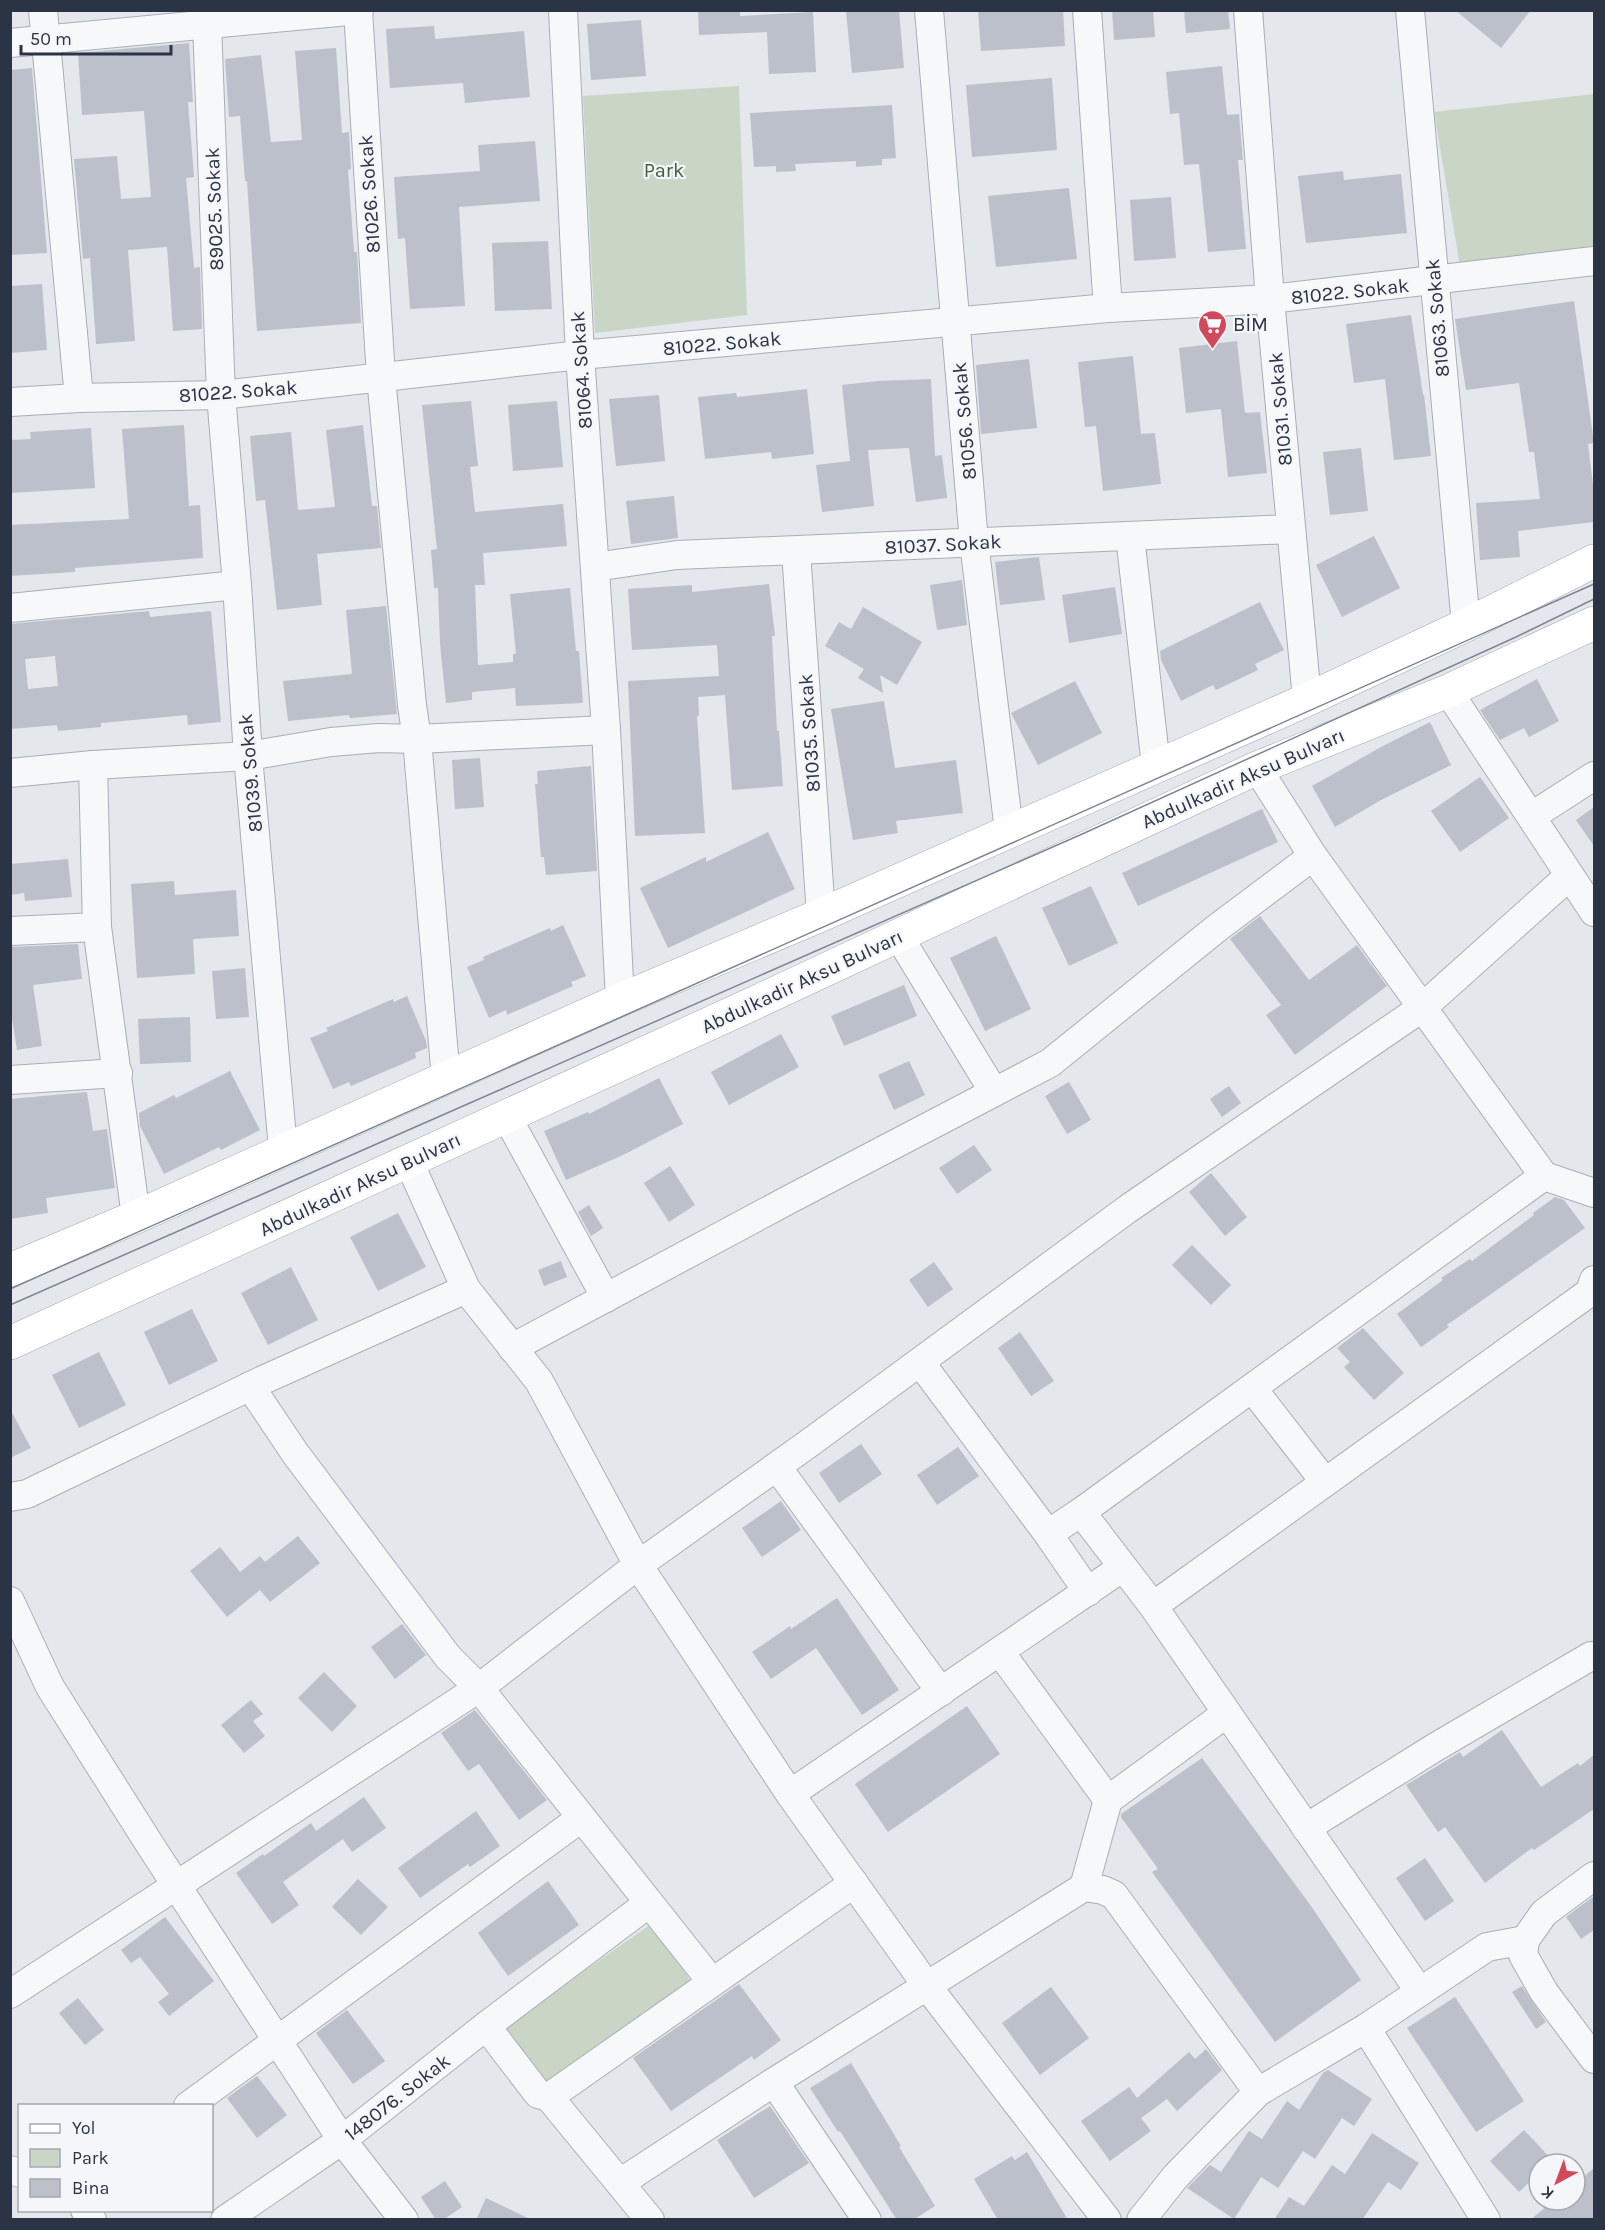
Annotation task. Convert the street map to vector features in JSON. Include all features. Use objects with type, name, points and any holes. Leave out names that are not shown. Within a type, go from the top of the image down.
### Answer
[{"type":"main road","points":[[10,1270],[136,1217],[620,1000],[822,915],[1307,699],[1466,625],[1594,561]]},
{"type":"main road","name":"Abdulkadir Aksu Bulvarı","points":[[10,1343],[507,1117],[1257,768],[1448,690],[1594,623]]},
{"type":"street","points":[[43,10],[79,398]]},
{"type":"street","name":"81064. Sokak","points":[[563,10],[580,356],[606,730],[620,1000]]},
{"type":"street","name":"81056. Sokak","points":[[929,10],[974,542],[1009,831]]},
{"type":"street","points":[[1087,10],[1108,308]]},
{"type":"street","name":"81031. Sokak","points":[[1248,10],[1270,299],[1307,699]]},
{"type":"street","name":"81063. Sokak","points":[[1410,10],[1466,625]]},
{"type":"street","points":[[10,43],[358,11]]},
{"type":"street","name":"81026. Sokak","points":[[358,11],[381,378]]},
{"type":"street","name":"89025. Sokak","points":[[207,24],[221,395]]},
{"type":"street","name":"81022. Sokak","points":[[10,402],[221,395],[580,356],[1108,308],[1270,299],[1594,261]]},
{"type":"street","points":[[381,378],[417,739],[446,1079]]},
{"type":"street","name":"81039. Sokak","points":[[221,395],[248,756],[284,1149]]},
{"type":"street","name":"81037. Sokak","points":[[595,567],[677,555],[1291,529]]},
{"type":"street","points":[[1130,536],[1156,766]]},
{"type":"street","name":"81035. Sokak","points":[[796,551],[822,915]]},
{"type":"street","points":[[10,608],[237,585]]},
{"type":"street","points":[[1448,690],[1594,912]]},
{"type":"street","points":[[10,773],[93,765],[248,756],[332,742],[379,738],[417,739],[606,730]]},
{"type":"street","points":[[93,765],[98,927],[136,1217]]},
{"type":"street","points":[[1257,768],[1313,856],[1544,1176],[1594,1193]]},
{"type":"street","points":[[1532,816],[1594,776]]},
{"type":"street","points":[[512,1348],[1050,1063],[1217,928],[1313,856]]},
{"type":"street","points":[[10,1994],[479,1688],[638,1565],[777,1467],[1129,1208],[1424,1007],[1569,876]]},
{"type":"street","points":[[10,931],[98,927]]},
{"type":"street","points":[[898,935],[994,1092]]},
{"type":"street","points":[[10,1080],[118,1073]]},
{"type":"street","points":[[507,1117],[606,1298]]},
{"type":"street","points":[[409,1162],[466,1289],[539,1381],[638,1565],[790,1794],[927,1986],[1107,2220]]},
{"type":"street","points":[[1048,1534],[1544,1176]]},
{"type":"street","points":[[10,1497],[27,1494],[250,1386],[466,1289]]},
{"type":"street","points":[[1152,1606],[1593,1290]]},
{"type":"street","points":[[920,1362],[1048,1534],[1088,1592]]},
{"type":"street","points":[[250,1386],[295,1453],[448,1657],[479,1688],[712,1982]]},
{"type":"street","points":[[1251,1388],[1325,1482]]},
{"type":"street","points":[[777,1467],[941,1692]]},
{"type":"street","points":[[1081,1512],[1152,1606],[1420,1992]]},
{"type":"street","points":[[790,1794],[1123,1567]]},
{"type":"street","points":[[10,1601],[50,1687],[342,2140],[404,2220]]},
{"type":"street","points":[[1000,1652],[1108,1800]]},
{"type":"street","points":[[1306,1828],[1434,1748],[1593,1659]]},
{"type":"street","points":[[1084,1887],[1108,1800],[1227,1713]]},
{"type":"street","points":[[191,2104],[581,1818]]},
{"type":"street","points":[[1594,1876],[1544,1913],[1525,1940],[1523,1955],[1566,2023],[1594,2059]]},
{"type":"street","points":[[549,2097],[854,1883]]},
{"type":"street","points":[[620,2183],[774,2082],[1084,1887],[1103,1890],[1114,1895],[1258,2092]]},
{"type":"street","name":"148076. Sokak","points":[[227,2219],[342,2140],[486,2026],[649,1903]]},
{"type":"street","points":[[1141,2220],[1176,2176],[1258,2092],[1366,2028],[1486,1947],[1525,1940]]},
{"type":"street","points":[[486,2026],[538,2094],[549,2097],[650,2220]]},
{"type":"street","points":[[1366,2028],[1486,2220]]},
{"type":"street","points":[[774,2082],[867,2220]]},
{"type":"green space","name":"Park","points":[[739,86],[747,315],[595,333],[583,96]]},
{"type":"green space","points":[[1594,94],[1594,247],[1460,266],[1434,112]]},
{"type":"green space","points":[[651,1924],[691,1981],[543,2085],[503,2028]]},
{"type":"building","points":[[740,10],[740,16],[813,12],[816,72],[769,74],[767,32],[699,35],[698,11]]},
{"type":"building","points":[[899,10],[904,68],[852,73],[846,11]]},
{"type":"building","points":[[978,10],[1063,10],[1065,46],[981,51]]},
{"type":"building","points":[[1112,10],[1153,10],[1155,37],[1114,40]]},
{"type":"building","points":[[1184,10],[1228,10],[1230,29],[1186,33]]},
{"type":"building","points":[[1455,10],[1531,10],[1501,48]]},
{"type":"building","points":[[641,20],[646,76],[591,80],[587,24]]},
{"type":"building","points":[[434,26],[435,39],[524,31],[530,97],[465,103],[463,83],[390,88],[386,29]]},
{"type":"building","points":[[189,43],[193,102],[188,102],[194,177],[186,178],[194,268],[200,267],[202,329],[173,331],[167,247],[128,250],[135,341],[96,344],[90,258],[83,259],[74,159],[117,156],[121,199],[151,197],[144,111],[82,115],[78,53]]},
{"type":"building","points":[[336,48],[342,133],[349,132],[351,169],[348,170],[354,252],[357,252],[361,323],[257,331],[247,181],[245,181],[240,116],[229,117],[225,59],[261,55],[271,142],[302,140],[295,51]]},
{"type":"building","points":[[1222,66],[1227,115],[1239,114],[1243,160],[1238,160],[1246,249],[1208,252],[1199,164],[1184,165],[1179,113],[1170,114],[1166,72]]},
{"type":"building","points":[[32,68],[47,253],[10,255],[10,70]]},
{"type":"building","points":[[1052,78],[1057,150],[972,157],[966,85]]},
{"type":"building","points":[[892,105],[896,158],[882,159],[882,165],[856,167],[856,161],[795,164],[796,171],[776,172],[776,166],[754,167],[750,113]]},
{"type":"building","points":[[535,141],[540,201],[459,207],[465,306],[410,309],[405,238],[398,239],[394,177],[480,171],[478,145]]},
{"type":"building","points":[[1343,171],[1344,180],[1401,174],[1407,233],[1306,243],[1298,176]]},
{"type":"building","points":[[1069,188],[1077,259],[996,267],[988,196]]},
{"type":"building","points":[[1171,197],[1176,258],[1134,261],[1130,200]]},
{"type":"building","points":[[548,241],[552,309],[495,311],[492,243]]},
{"type":"building","points":[[42,284],[47,350],[10,353],[10,286]]},
{"type":"building","points":[[1574,301],[1594,443],[1588,444],[1594,493],[1594,522],[1518,531],[1520,557],[1480,560],[1476,503],[1540,499],[1534,452],[1529,452],[1519,383],[1466,390],[1455,319]]},
{"type":"building","points":[[1411,315],[1431,456],[1394,460],[1385,379],[1354,383],[1346,324]]},
{"type":"building","points":[[1237,341],[1245,413],[1260,412],[1267,473],[1228,477],[1221,409],[1186,413],[1179,348]]},
{"type":"building","points":[[1133,356],[1141,434],[1155,433],[1161,484],[1103,491],[1096,426],[1085,427],[1078,362]]},
{"type":"building","points":[[1029,359],[1037,428],[981,434],[976,365]]},
{"type":"building","points":[[931,379],[935,456],[942,455],[947,498],[916,502],[909,448],[868,450],[874,506],[822,512],[816,465],[850,461],[842,385]]},
{"type":"building","points":[[807,389],[814,454],[772,459],[771,452],[705,459],[698,397],[736,393],[737,397]]},
{"type":"building","points":[[659,395],[665,461],[616,466],[609,399]]},
{"type":"building","points":[[471,401],[478,466],[470,467],[475,512],[563,504],[567,546],[483,553],[485,585],[475,585],[478,665],[513,662],[513,654],[516,654],[510,594],[570,588],[576,651],[579,651],[583,703],[516,706],[515,688],[472,692],[472,700],[446,703],[440,644],[438,588],[434,588],[431,550],[437,549],[422,405]]},
{"type":"building","points":[[557,401],[563,467],[513,471],[508,405]]},
{"type":"building","points":[[184,425],[189,506],[200,505],[203,558],[75,568],[75,572],[10,576],[10,525],[129,519],[122,429]]},
{"type":"building","points":[[363,425],[372,506],[377,506],[381,548],[317,554],[322,605],[277,610],[265,500],[256,501],[250,436],[291,432],[298,510],[335,507],[326,430]]},
{"type":"building","points":[[91,428],[95,488],[10,493],[10,440],[31,439],[30,432]]},
{"type":"building","points":[[1361,448],[1368,511],[1330,515],[1323,452]]},
{"type":"building","points":[[674,496],[678,538],[631,544],[626,501]]},
{"type":"building","points":[[1374,536],[1400,588],[1342,617],[1316,565]]},
{"type":"building","points":[[1039,557],[1045,600],[1000,605],[995,562]]},
{"type":"building","points":[[962,580],[967,625],[937,630],[930,585]]},
{"type":"building","points":[[769,584],[775,636],[772,636],[777,731],[779,731],[783,786],[732,790],[725,695],[698,697],[699,716],[697,716],[705,833],[635,836],[628,681],[719,676],[717,645],[632,650],[628,589],[692,585],[692,592]]},
{"type":"building","points":[[1115,587],[1122,634],[1069,643],[1062,595]]},
{"type":"building","points":[[1260,602],[1284,650],[1255,664],[1258,670],[1216,690],[1213,685],[1181,701],[1161,660],[1160,651]]},
{"type":"building","points":[[386,606],[397,714],[350,718],[349,715],[288,721],[283,681],[352,674],[346,610]]},
{"type":"building","points":[[863,607],[922,642],[897,685],[880,675],[883,693],[858,678],[864,669],[825,646],[839,622],[851,629]]},
{"type":"building","points":[[149,611],[150,617],[211,611],[221,722],[188,725],[187,715],[101,723],[101,727],[58,731],[57,725],[10,729],[10,624]],"holes":[[[55,656],[58,686],[28,689],[25,659]]]},
{"type":"building","points":[[1537,679],[1559,721],[1529,737],[1524,728],[1500,740],[1480,710]]},
{"type":"building","points":[[1075,681],[1102,733],[1038,765],[1011,713]]},
{"type":"building","points":[[884,701],[895,768],[956,760],[963,813],[896,821],[898,833],[853,840],[831,709]]},
{"type":"building","points":[[1430,722],[1451,765],[1381,800],[1335,827],[1312,786]]},
{"type":"building","points":[[480,758],[484,807],[455,809],[452,760]]},
{"type":"building","points":[[591,766],[597,871],[546,875],[544,857],[541,857],[535,784],[538,784],[537,771]]},
{"type":"building","points":[[1480,777],[1509,818],[1460,852],[1431,811]]},
{"type":"building","points":[[1594,807],[1594,846],[1576,820]]},
{"type":"building","points":[[1262,809],[1278,842],[1138,906],[1122,873]]},
{"type":"building","points":[[768,832],[795,889],[668,948],[640,888],[706,857],[706,862]]},
{"type":"building","points":[[68,859],[72,897],[25,901],[24,893],[10,895],[10,864]]},
{"type":"building","points":[[174,881],[175,895],[236,890],[239,936],[193,939],[195,974],[137,978],[131,884]]},
{"type":"building","points":[[1091,886],[1118,943],[1069,966],[1042,908]]},
{"type":"building","points":[[1260,916],[1309,980],[1357,945],[1387,986],[1295,1055],[1266,1015],[1281,1005],[1230,939]]},
{"type":"building","points":[[563,925],[586,976],[571,982],[573,986],[507,1015],[506,1010],[489,1018],[467,967],[484,960],[483,957],[550,928],[551,931]]},
{"type":"building","points":[[996,936],[1031,1009],[985,1031],[950,958]]},
{"type":"building","points":[[78,944],[82,979],[33,985],[42,1046],[17,1050],[10,1005],[10,947]]},
{"type":"building","points":[[245,968],[249,1017],[216,1019],[212,971]]},
{"type":"building","points":[[904,985],[917,1016],[844,1046],[831,1016]]},
{"type":"building","points":[[407,996],[427,1048],[415,1053],[416,1058],[351,1086],[349,1082],[333,1089],[310,1038],[328,1031],[326,1028],[393,999],[394,1002]]},
{"type":"building","points":[[190,1017],[191,1062],[140,1064],[138,1019]]},
{"type":"building","points":[[781,1034],[799,1067],[729,1105],[711,1072]]},
{"type":"building","points":[[909,1061],[925,1095],[894,1110],[878,1075]]},
{"type":"building","points":[[230,1071],[260,1130],[221,1150],[219,1147],[164,1174],[140,1126],[139,1113],[174,1095],[176,1098]]},
{"type":"building","points":[[659,1078],[683,1124],[621,1156],[566,1180],[544,1131],[588,1112],[589,1114]]},
{"type":"building","points":[[1069,1082],[1091,1120],[1067,1134],[1045,1096]]},
{"type":"building","points":[[1229,1086],[1241,1103],[1222,1117],[1210,1099]]},
{"type":"building","points":[[87,1092],[93,1131],[107,1129],[115,1188],[46,1198],[48,1213],[10,1219],[10,1099]]},
{"type":"building","points":[[974,1145],[992,1170],[957,1194],[939,1168]]},
{"type":"building","points":[[670,1166],[695,1205],[669,1222],[644,1183]]},
{"type":"building","points":[[1211,1173],[1247,1217],[1225,1236],[1189,1192]]},
{"type":"building","points":[[1555,1197],[1564,1200],[1585,1228],[1447,1325],[1449,1327],[1421,1347],[1397,1314],[1443,1280],[1441,1278],[1470,1259],[1472,1261]]},
{"type":"building","points":[[589,1205],[603,1228],[591,1236],[578,1212]]},
{"type":"building","points":[[398,1213],[426,1267],[378,1291],[350,1237]]},
{"type":"building","points":[[1192,1245],[1231,1285],[1211,1305],[1172,1265]]},
{"type":"building","points":[[561,1261],[567,1277],[544,1286],[538,1270]]},
{"type":"building","points":[[934,1262],[953,1289],[928,1307],[909,1280]]},
{"type":"building","points":[[291,1267],[318,1320],[268,1345],[241,1293]]},
{"type":"building","points":[[192,1309],[218,1361],[169,1385],[144,1332]]},
{"type":"building","points":[[1363,1328],[1404,1373],[1374,1400],[1344,1367],[1350,1362],[1337,1348]]},
{"type":"building","points":[[1020,1332],[1054,1381],[1031,1396],[998,1348]]},
{"type":"building","points":[[99,1352],[126,1405],[79,1428],[52,1375]]},
{"type":"building","points":[[10,1409],[31,1448],[10,1458]]},
{"type":"building","points":[[861,1444],[882,1474],[839,1503],[819,1473]]},
{"type":"building","points":[[958,1447],[979,1476],[937,1505],[917,1475]]},
{"type":"building","points":[[781,1501],[801,1530],[762,1557],[742,1528]]},
{"type":"building","points":[[298,1536],[320,1563],[270,1602],[260,1590],[227,1617],[190,1571],[220,1547],[240,1572],[260,1556],[265,1562]]},
{"type":"building","points":[[837,1598],[899,1690],[862,1715],[816,1648],[771,1679],[752,1652]]},
{"type":"building","points":[[402,1624],[426,1655],[395,1679],[371,1647]]},
{"type":"building","points":[[324,1672],[357,1706],[332,1732],[298,1698]]},
{"type":"building","points":[[251,1700],[263,1714],[253,1721],[265,1736],[244,1753],[221,1725]]},
{"type":"building","points":[[967,1706],[1000,1754],[888,1832],[855,1784]]},
{"type":"building","points":[[475,1710],[547,1800],[519,1820],[479,1764],[468,1771],[441,1733]]},
{"type":"building","points":[[1502,1730],[1541,1787],[1578,1763],[1580,1766],[1594,1755],[1594,1809],[1534,1850],[1532,1848],[1485,1883],[1445,1827],[1438,1832],[1406,1785],[1460,1752],[1463,1757]]},
{"type":"building","points":[[1202,1758],[1311,1906],[1361,1980],[1275,2042],[1152,1872],[1158,1869],[1121,1817],[1121,1814]]},
{"type":"building","points":[[364,1797],[386,1828],[352,1852],[343,1839],[283,1882],[299,1905],[272,1924],[236,1873],[311,1823],[316,1831]]},
{"type":"building","points":[[476,1811],[500,1846],[470,1867],[468,1864],[420,1898],[398,1868]]},
{"type":"building","points":[[1425,1858],[1454,1901],[1425,1921],[1396,1878]]},
{"type":"building","points":[[358,1879],[388,1907],[361,1935],[332,1907]]},
{"type":"building","points":[[548,1881],[579,1925],[508,1976],[478,1933]]},
{"type":"building","points":[[1594,1896],[1594,1930],[1581,1939],[1566,1917]]},
{"type":"building","points":[[165,1917],[214,1981],[169,2016],[158,2002],[169,1994],[140,1957],[131,1963],[121,1950]]},
{"type":"building","points":[[739,1984],[781,2040],[754,2060],[752,2056],[671,2111],[633,2058]]},
{"type":"building","points":[[1522,1986],[1546,2022],[1536,2029],[1512,1992]]},
{"type":"building","points":[[1051,1987],[1089,2038],[1040,2075],[1002,2023]]},
{"type":"building","points":[[1455,1997],[1524,2101],[1476,2132],[1407,2028]]},
{"type":"building","points":[[78,1998],[104,2030],[85,2045],[59,2013]]},
{"type":"building","points":[[347,2010],[385,2061],[353,2084],[316,2033]]},
{"type":"building","points":[[1206,2049],[1222,2070],[1177,2111],[1167,2099],[1141,2118],[1151,2131],[1110,2161],[1081,2121],[1129,2087],[1137,2098],[1189,2052],[1195,2059]]},
{"type":"building","points":[[851,2063],[935,2206],[913,2220],[897,2220],[810,2088]]},
{"type":"building","points":[[1328,2070],[1372,2099],[1354,2126],[1342,2118],[1315,2159],[1303,2151],[1278,2188],[1261,2177],[1234,2219],[1187,2188],[1210,2165],[1221,2172],[1249,2131],[1262,2139],[1287,2101],[1299,2110],[1323,2073]]},
{"type":"building","points":[[257,2076],[287,2115],[257,2138],[227,2098]]},
{"type":"building","points":[[770,2106],[809,2163],[754,2198],[717,2140]]},
{"type":"building","points":[[1524,2130],[1545,2152],[1527,2152],[1527,2184],[1519,2192],[1490,2161]]},
{"type":"building","points":[[1372,2133],[1419,2163],[1401,2190],[1388,2182],[1362,2220],[1274,2220],[1289,2197],[1304,2206],[1332,2165],[1345,2174]]},
{"type":"building","points":[[1027,2152],[1068,2220],[998,2220],[974,2179],[1012,2156],[1015,2160]]},
{"type":"building","points":[[1594,2168],[1594,2220],[1530,2220],[1540,2212],[1587,2212],[1587,2174]]},
{"type":"building","points":[[445,2181],[462,2207],[443,2220],[436,2220],[421,2197]]},
{"type":"building","points":[[486,2198],[532,2220],[476,2220]]},
{"type":"tram line","points":[[10,1289],[1594,584]]},
{"type":"tram line","points":[[10,1305],[1080,835],[1516,637],[1594,599]]},
{"type":"place","name":"BİM","points":[[1212,350]]}]
